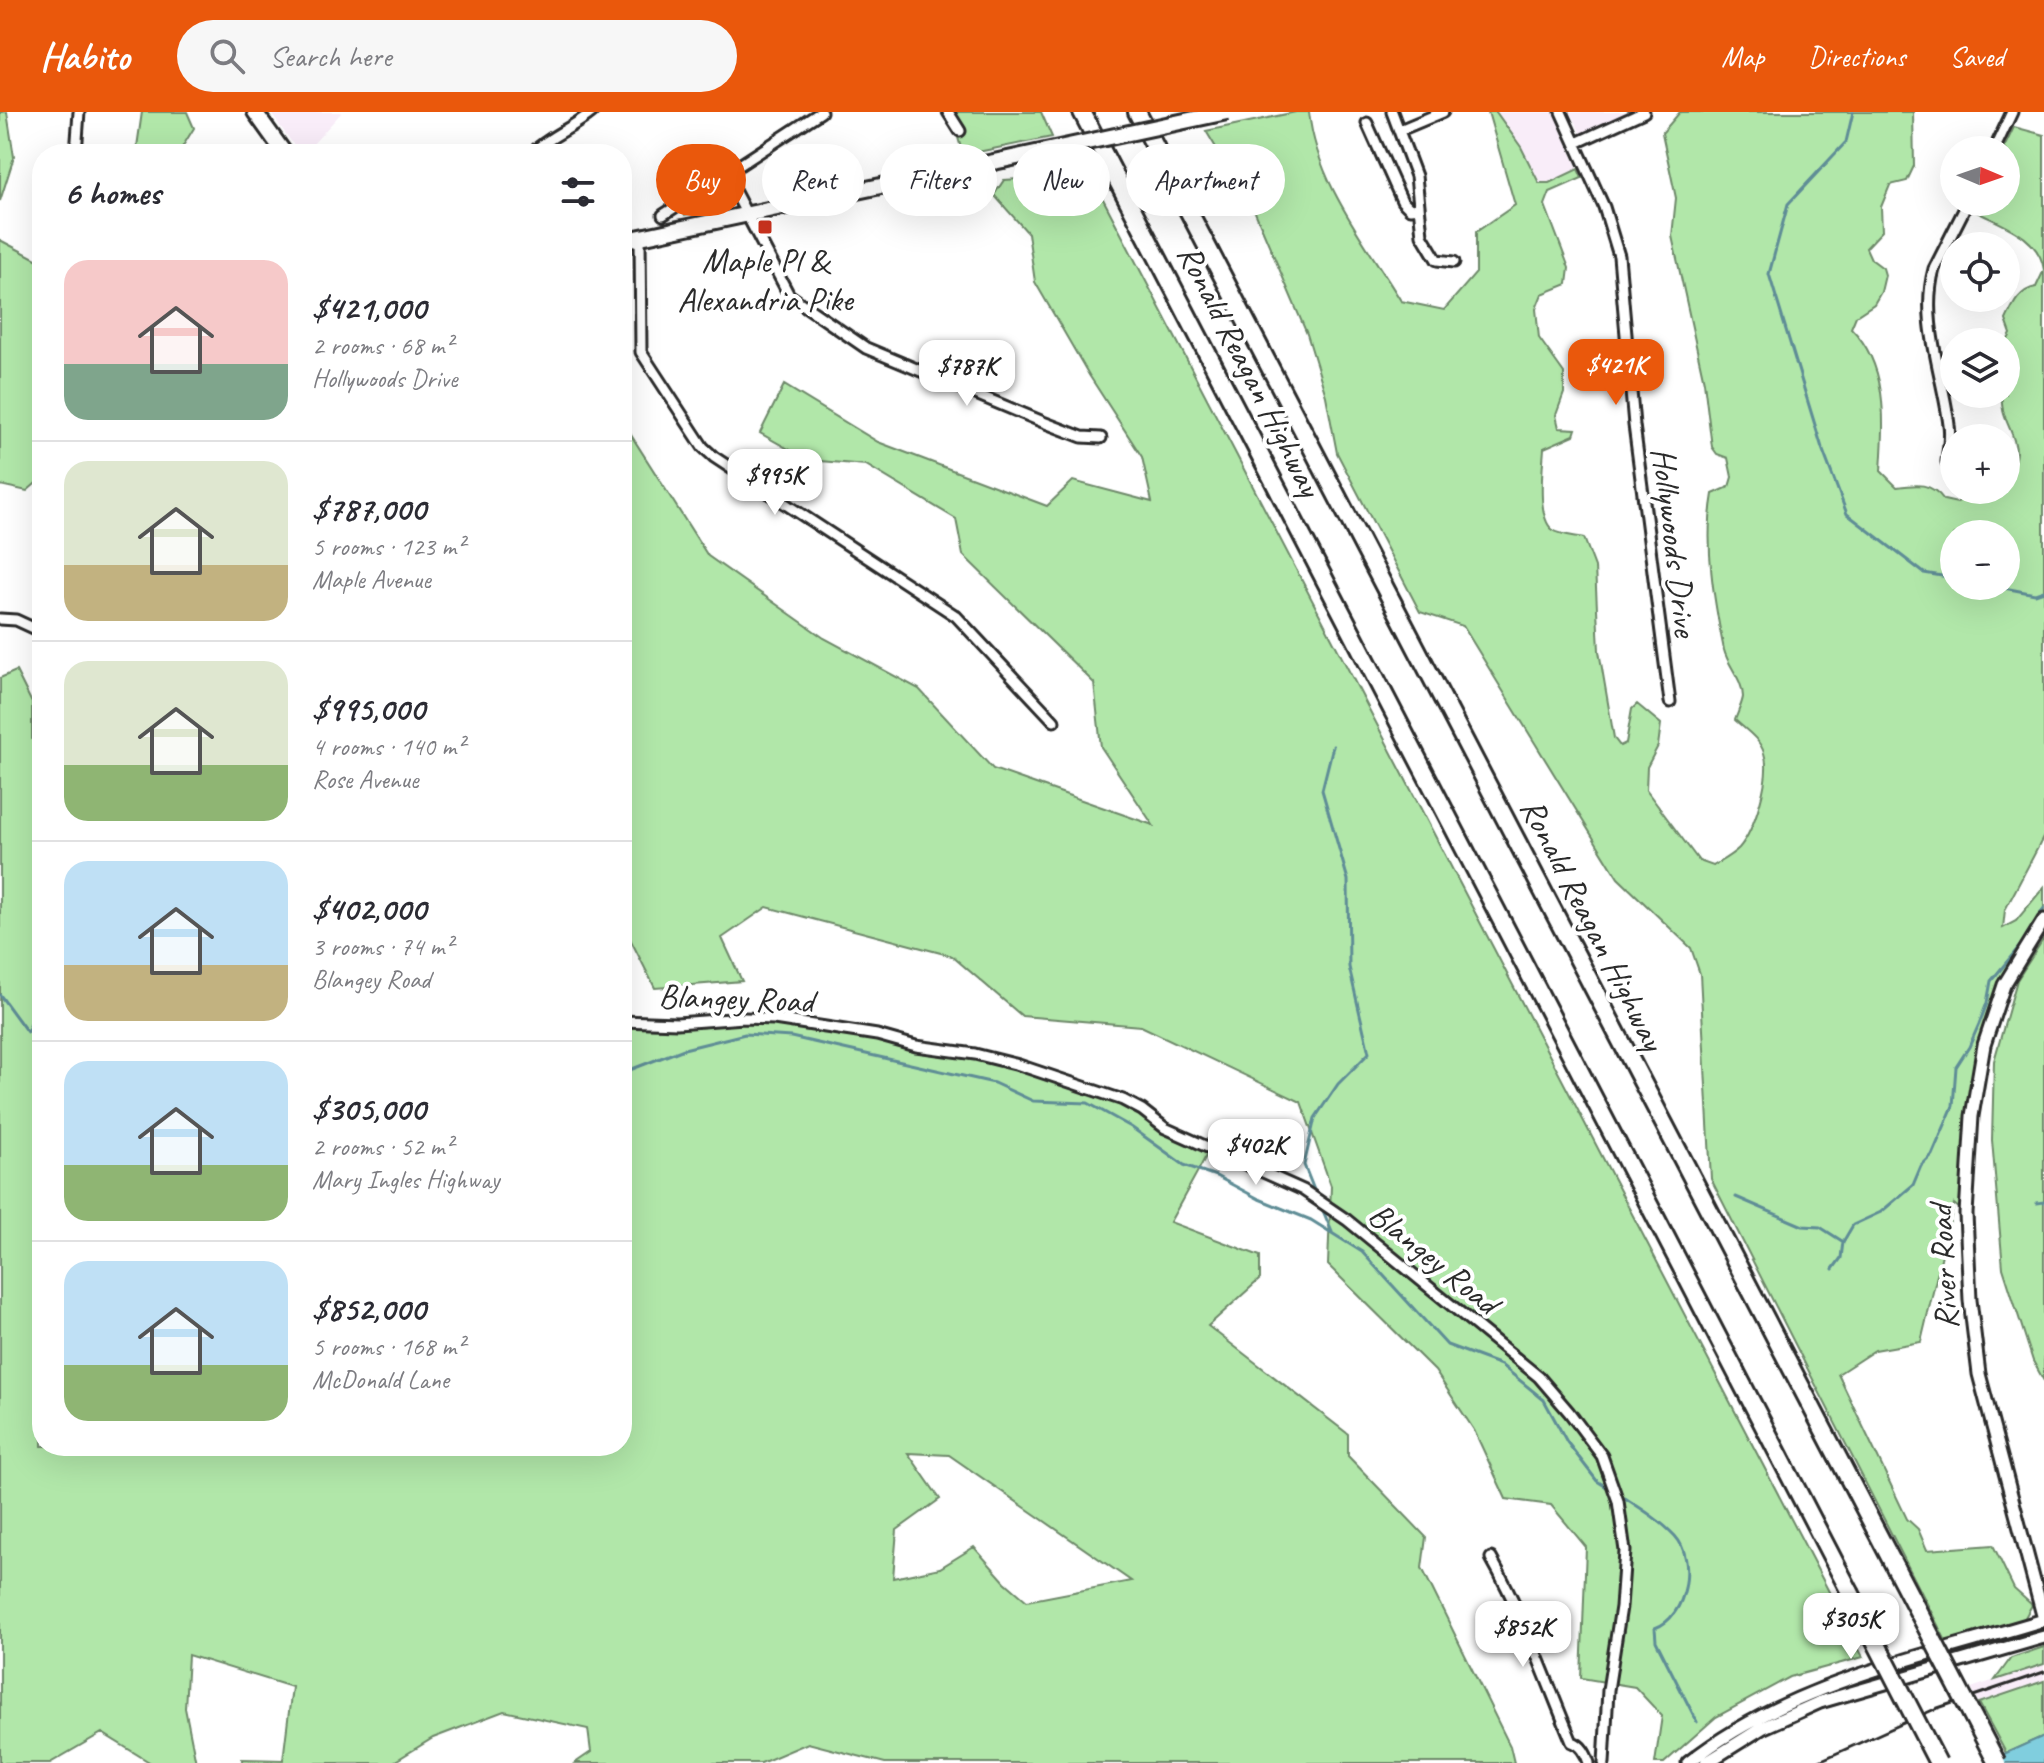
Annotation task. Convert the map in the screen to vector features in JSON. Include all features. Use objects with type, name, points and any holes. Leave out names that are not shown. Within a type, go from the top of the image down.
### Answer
[{"type":"highway","name":"Ronald Reagan Highway","points":[[1082,112],[1938,1763]]},
{"type":"highway","name":"Ronald Reagan Highway","points":[[1137,112],[1997,1763]]},
{"type":"main road","points":[[255,112],[278,144]]},
{"type":"main road","points":[[632,239],[1227,112]]},
{"type":"street","points":[[77,144],[79,112]]},
{"type":"street","points":[[540,144],[581,122],[592,112]]},
{"type":"street","points":[[746,162],[821,112]]},
{"type":"street","points":[[948,112],[960,131]]},
{"type":"street","points":[[1392,112],[1416,184],[1421,230],[1427,246],[1440,262],[1454,262]]},
{"type":"street","points":[[1400,130],[1443,112]]},
{"type":"street","name":"Hollywoods Drive","points":[[1561,112],[1604,206],[1619,256],[1634,425],[1670,702]]},
{"type":"street","points":[[1576,143],[1644,112]]},
{"type":"street","points":[[2001,136],[2012,112]]},
{"type":"street","points":[[1367,123],[1405,206],[1419,208]]},
{"type":"street","points":[[1399,192],[1409,191],[1416,184]]},
{"type":"street","points":[[746,210],[789,295],[860,345],[1043,422],[1082,437],[1101,438]]},
{"type":"street","points":[[1949,424],[1932,332],[1932,279],[1961,216]]},
{"type":"street","points":[[640,237],[641,352],[703,447],[956,616],[1054,721]]},
{"type":"street","points":[[0,619],[16,620],[32,627]]},
{"type":"street","name":"River Road","points":[[2044,920],[2004,985],[1987,1033],[1972,1116],[1966,1214],[1970,1300],[1979,1374],[2044,1620]]},
{"type":"street","name":"Blangey Road","points":[[632,1021],[774,1019],[877,1035],[916,1046],[975,1054],[1019,1065],[1123,1100],[1176,1133],[1303,1190],[1347,1220],[1539,1377],[1602,1456],[1618,1501],[1625,1551],[1621,1607],[1608,1690],[1604,1763]]},
{"type":"street","points":[[1491,1558],[1523,1617],[1529,1640],[1572,1742],[1578,1743],[1589,1763]]},
{"type":"street","points":[[1688,1763],[1716,1741],[1787,1702],[1857,1677],[2044,1620]]},
{"type":"street","points":[[1706,1763],[1785,1716],[1820,1702],[2044,1637]]},
{"type":"shaded area","points":[[270,112],[342,112],[313,144],[293,144]]},
{"type":"shaded area","points":[[1496,112],[1553,112],[1578,169],[1549,183],[1539,183],[1521,147]]},
{"type":"shaded area","points":[[1570,112],[1631,112],[1581,134]]},
{"type":"shaded area","points":[[2044,1664],[2044,1681],[1979,1703],[1971,1688]]},
{"type":"green space","points":[[0,112],[7,112],[14,157],[0,201]]},
{"type":"green space","points":[[142,112],[187,112],[194,128],[184,144],[137,144]]},
{"type":"green space","points":[[954,112],[1041,112],[1052,137],[997,148],[997,144],[960,144],[957,134],[964,128]]},
{"type":"green space","points":[[1309,112],[1321,163],[1332,187],[1401,301],[1444,310],[1476,273],[1476,232],[1515,205],[1488,112],[1496,112],[1521,147],[1539,183],[1549,183],[1578,169],[1582,178],[1550,192],[1545,205],[1569,268],[1567,284],[1542,294],[1536,309],[1539,338],[1564,373],[1564,393],[1556,415],[1559,428],[1576,429],[1574,435],[1544,448],[1544,515],[1553,530],[1584,538],[1595,567],[1599,651],[1614,738],[1620,746],[1626,743],[1632,709],[1637,704],[1661,724],[1658,746],[1647,767],[1646,790],[1699,861],[1713,866],[1739,848],[1745,840],[1764,788],[1766,763],[1759,743],[1735,720],[1742,691],[1724,650],[1717,612],[1711,572],[1710,513],[1713,494],[1729,487],[1732,477],[1728,458],[1717,454],[1712,447],[1704,382],[1672,236],[1676,198],[1662,133],[1680,112],[1913,112],[1914,166],[1907,181],[1890,185],[1881,207],[1882,231],[1866,248],[1871,259],[1883,268],[1885,275],[1881,292],[1874,304],[1856,316],[1851,328],[1872,359],[1878,377],[1883,414],[1881,471],[1897,487],[1929,487],[1940,495],[1940,504],[2020,504],[2020,424],[2008,424],[2003,408],[2020,408],[2020,328],[2009,328],[2006,320],[2010,312],[2020,312],[2020,296],[2036,287],[2044,270],[2044,836],[2005,910],[2003,928],[2016,921],[2044,887],[2044,911],[2012,961],[1993,998],[1980,1035],[1965,1119],[1960,1209],[1954,1204],[1921,1342],[1875,1350],[1838,1374],[1907,1519],[1918,1529],[1927,1550],[1993,1545],[2014,1589],[2032,1605],[2023,1621],[1948,1645],[1711,1179],[1700,974],[1691,948],[1618,878],[1463,626],[1420,612],[1337,453],[1326,396],[1307,334],[1257,216],[1285,216],[1285,144],[1214,144],[1206,131]]},
{"type":"green space","points":[[2014,127],[2044,135],[2044,270],[2035,248],[2020,232],[1985,216],[2020,216],[2020,136],[2010,136]]},
{"type":"green space","points":[[1013,179],[1013,216],[1110,216],[1110,212],[1863,1657],[1790,1677],[1716,1717],[1664,1763],[1655,1763],[1662,1716],[1635,1687],[1581,1678],[1586,1547],[1551,1505],[1506,1499],[1474,1430],[1435,1371],[1328,1265],[1331,1186],[1301,1102],[1141,1026],[1022,1016],[952,956],[767,907],[722,938],[742,981],[655,988],[632,943],[632,437],[708,556],[824,638],[919,689],[993,769],[1153,825],[1101,747],[1094,683],[963,555],[956,519],[866,465],[808,460],[760,433],[784,385],[878,442],[1047,506],[1073,481],[1152,502],[1142,457],[1089,375],[1035,282],[1028,233],[997,198],[997,190],[1004,180]]},
{"type":"green space","points":[[0,240],[32,257],[32,487],[27,491],[0,485]]},
{"type":"green space","points":[[16,671],[32,703],[32,1456],[632,1456],[632,1021],[744,1018],[975,1054],[1092,1088],[1210,1149],[1170,1222],[1260,1256],[1260,1279],[1208,1326],[1348,1434],[1348,1456],[1426,1537],[1422,1568],[1510,1746],[1514,1763],[885,1763],[808,1743],[761,1763],[575,1763],[591,1752],[588,1729],[504,1711],[433,1738],[392,1763],[243,1763],[242,1759],[283,1760],[292,1687],[188,1655],[185,1708],[196,1763],[151,1763],[102,1733],[50,1763],[0,1763],[0,678]],"holes":[[[908,1453],[949,1455],[1131,1581],[1027,1601],[974,1547],[940,1568],[893,1578],[897,1530],[940,1499]]]},
{"type":"green space","points":[[2044,938],[2044,1381],[2033,1361],[2003,1268],[1992,1140],[1994,1061],[2017,980]]},
{"type":"green space","points":[[2044,1647],[2044,1664],[1995,1680],[2011,1658]]},
{"type":"green space","points":[[2044,1681],[2044,1736],[2006,1753],[1979,1703]]},
{"type":"water","points":[[2044,1736],[2044,1763],[1984,1763]]},
{"type":"waterway","points":[[1853,112],[1846,142],[1788,204],[1769,274],[1822,448],[1847,514],[1924,573],[1940,576]]},
{"type":"waterway","points":[[2020,591],[2035,594],[2044,591]]},
{"type":"waterway","points":[[1316,1195],[1304,1165],[1315,1118],[1338,1084],[1369,1053],[1349,967],[1348,880],[1322,790],[1333,746]]},
{"type":"waterway","points":[[1833,1269],[1841,1258],[1843,1242],[1853,1225],[1881,1212],[1913,1185],[1921,1166],[1932,1155],[1953,1106],[1956,1067],[1979,1024],[1991,981],[2020,946],[2044,908]]},
{"type":"waterway","points":[[0,995],[27,1032],[32,1022]]},
{"type":"waterway","points":[[632,1069],[684,1049],[745,1034],[791,1037],[994,1083],[1033,1101],[1088,1103],[1131,1127],[1184,1165],[1216,1176],[1259,1199],[1311,1220],[1362,1252],[1447,1345],[1501,1365],[1544,1400],[1567,1442],[1597,1481],[1608,1488]]},
{"type":"waterway","points":[[1736,1197],[1803,1226],[1820,1227],[1842,1241]]},
{"type":"waterway","points":[[2037,1203],[2044,1202]]},
{"type":"waterway","points":[[1321,1206],[1332,1232]]},
{"type":"waterway","points":[[1625,1498],[1664,1525],[1682,1546],[1686,1559],[1685,1587],[1675,1612],[1655,1628],[1656,1641],[1697,1722]]},
{"type":"railway","points":[[1815,1763],[1935,1709],[2044,1672]]},
{"type":"place","name":"Maple Pl & Alexandria Pike","points":[[765,227]]}]
